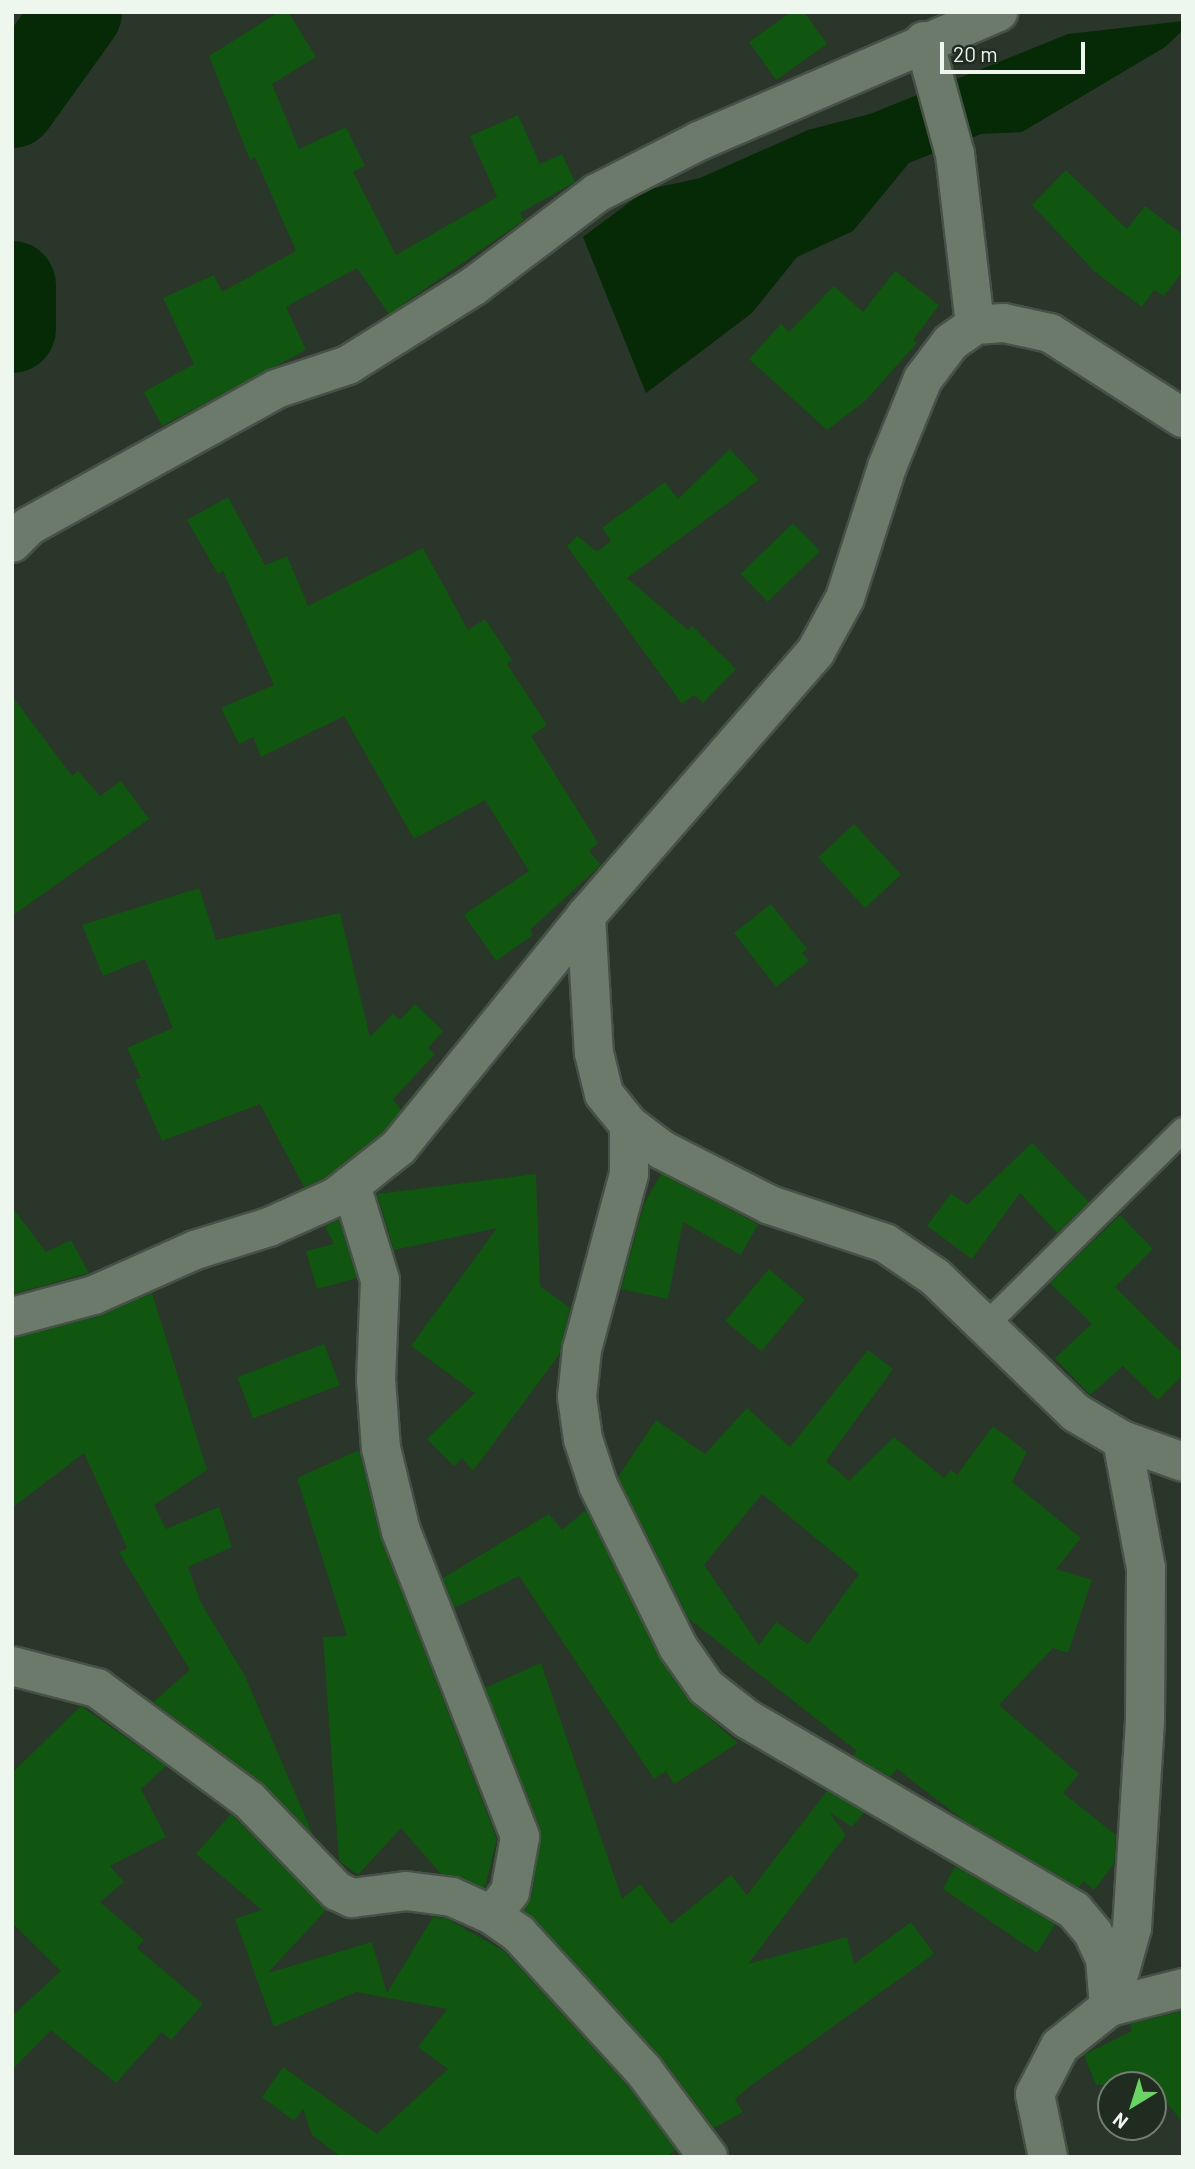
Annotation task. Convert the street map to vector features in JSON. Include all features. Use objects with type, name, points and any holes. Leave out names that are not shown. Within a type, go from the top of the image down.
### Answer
[{"type":"street","points":[[12,543],[29,526],[276,389],[348,365],[474,286],[597,192],[924,41],[998,12]]},
{"type":"street","points":[[924,41],[955,154],[975,325]]},
{"type":"street","points":[[12,1317],[94,1295],[195,1250],[269,1227],[351,1185],[399,1147],[429,1115],[586,916],[816,651],[845,598],[887,467],[923,379],[951,342],[975,325],[1004,323],[1050,333],[1183,418]]},
{"type":"street","points":[[586,916],[594,1052],[604,1094],[629,1125],[662,1150],[769,1205],[885,1243],[935,1277],[987,1324],[1076,1413],[1122,1440],[1183,1462]]},
{"type":"street","points":[[629,1125],[629,1174],[582,1349],[577,1397],[583,1439],[598,1485],[678,1647],[706,1687],[747,1719],[1074,1910],[1093,1933],[1105,1959],[1109,2007]]},
{"type":"street","points":[[351,1185],[380,1280],[376,1379],[381,1448],[401,1531],[520,1837],[510,1892],[492,1915]]},
{"type":"street","points":[[1109,2007],[1132,1928],[1145,1719],[1146,1568],[1122,1440]]},
{"type":"street","points":[[12,1666],[97,1688],[249,1800],[337,1891],[352,1898],[406,1891],[452,1897],[492,1915],[519,1934],[644,2071],[708,2157]]},
{"type":"street","points":[[1048,2157],[1035,2094],[1060,2046],[1109,2007],[1183,1988]]},
{"type":"lane","points":[[987,1324],[1183,1130]]},
{"type":"shaded area","points":[[1183,21],[1183,30],[1165,47],[1022,132],[981,134],[909,163],[853,231],[797,257],[752,313],[646,393],[583,237],[646,190],[700,178],[808,130],[870,114],[1068,34]]},
{"type":"building","points":[[279,12],[288,12],[316,57],[272,84],[299,149],[346,127],[365,166],[353,172],[396,255],[497,197],[470,136],[518,115],[540,164],[562,154],[575,182],[520,213],[524,220],[389,314],[357,268],[286,307],[306,350],[162,426],[144,392],[194,364],[163,298],[214,275],[222,292],[296,251],[255,157],[250,160],[209,56]]},
{"type":"building","points":[[791,12],[804,12],[827,44],[776,80],[749,42]]},
{"type":"building","points":[[1066,170],[1127,229],[1145,206],[1183,235],[1183,271],[1164,296],[1154,290],[1142,307],[1095,272],[1032,205]]},
{"type":"building","points":[[895,271],[939,305],[913,340],[917,343],[865,401],[827,430],[749,359],[781,324],[789,332],[834,286],[863,312]]},
{"type":"building","points":[[730,449],[759,480],[627,578],[688,630],[692,626],[736,669],[703,703],[694,695],[682,704],[567,546],[577,536],[597,552],[611,541],[602,528],[665,482],[678,499]]},
{"type":"building","points":[[228,497],[265,565],[287,556],[308,606],[423,548],[468,630],[485,619],[512,660],[507,664],[547,725],[531,736],[598,843],[589,851],[601,865],[530,930],[533,935],[496,961],[464,915],[529,871],[485,800],[414,839],[344,716],[261,757],[253,737],[239,744],[221,708],[274,685],[223,571],[218,574],[187,520]]},
{"type":"building","points":[[793,523],[820,551],[768,602],[740,574]]},
{"type":"building","points":[[12,696],[72,776],[78,771],[100,796],[121,781],[149,819],[12,916]]},
{"type":"building","points":[[854,824],[901,874],[865,908],[818,857]]},
{"type":"building","points":[[199,888],[216,940],[340,913],[370,1037],[393,1014],[400,1020],[415,1004],[443,1031],[428,1048],[435,1054],[393,1099],[401,1110],[384,1131],[325,1178],[304,1187],[260,1104],[162,1141],[135,1080],[141,1078],[127,1048],[173,1028],[145,959],[103,976],[82,925]]},
{"type":"building","points":[[771,904],[807,949],[802,953],[809,961],[776,987],[734,933]]},
{"type":"building","points":[[1032,1143],[1089,1202],[1057,1233],[1020,1193],[972,1259],[927,1226],[951,1193],[967,1205]]},
{"type":"building","points":[[536,1174],[540,1286],[570,1308],[559,1355],[473,1471],[462,1458],[454,1466],[427,1439],[475,1393],[411,1346],[497,1228],[394,1250],[377,1194]]},
{"type":"building","points":[[661,1174],[758,1224],[741,1255],[683,1222],[668,1299],[621,1289],[644,1204]]},
{"type":"building","points":[[12,1207],[46,1252],[71,1240],[89,1273],[12,1294]]},
{"type":"building","points":[[1120,1215],[1153,1249],[1115,1287],[1183,1354],[1183,1375],[1158,1400],[1123,1366],[1090,1395],[1055,1358],[1092,1324],[1050,1283]]},
{"type":"building","points":[[339,1220],[357,1278],[317,1289],[306,1251],[334,1244],[325,1226]]},
{"type":"building","points":[[769,1269],[805,1299],[761,1351],[725,1321]]},
{"type":"building","points":[[152,1293],[207,1470],[154,1505],[166,1529],[219,1507],[232,1547],[188,1567],[201,1603],[244,1674],[313,1835],[262,1783],[153,1702],[190,1670],[119,1552],[127,1548],[84,1453],[12,1508],[12,1338],[100,1316]]},
{"type":"building","points":[[324,1344],[340,1385],[253,1418],[237,1377]]},
{"type":"building","points":[[868,1350],[893,1369],[826,1461],[849,1481],[894,1437],[944,1478],[951,1470],[957,1475],[993,1426],[1027,1452],[1012,1482],[1081,1538],[1056,1569],[1092,1580],[1068,1653],[1053,1648],[999,1705],[1079,1774],[1063,1793],[1116,1835],[1114,1864],[1094,1890],[1083,1881],[1079,1888],[965,1821],[897,1769],[890,1777],[853,1756],[857,1751],[689,1619],[618,1477],[656,1420],[705,1454],[747,1408],[790,1447]],"holes":[[[762,1494],[859,1574],[808,1644],[776,1622],[759,1645],[704,1565]]]},
{"type":"building","points":[[359,1450],[381,1539],[497,1839],[485,1888],[440,1873],[401,1828],[358,1875],[339,1861],[323,1637],[347,1636],[297,1478]]},
{"type":"building","points":[[586,1510],[660,1659],[688,1700],[738,1743],[674,1784],[666,1771],[654,1779],[519,1576],[454,1608],[443,1578],[549,1514],[562,1530]]},
{"type":"building","points":[[541,1663],[622,1899],[640,1884],[671,1924],[731,1875],[747,1895],[827,1791],[864,1812],[852,1827],[829,1812],[846,1835],[748,1964],[847,1937],[854,1964],[911,1922],[934,1954],[749,2087],[735,2099],[743,2112],[714,2128],[660,2056],[523,1910],[532,1896],[541,1830],[485,1688]]},
{"type":"building","points":[[81,1706],[166,1766],[141,1789],[166,1837],[110,1866],[124,1882],[100,1902],[144,1940],[137,1948],[203,2004],[171,2040],[162,2032],[116,2083],[51,2030],[12,2070],[12,2016],[61,1971],[12,1923],[12,1773]]},
{"type":"building","points":[[231,1814],[326,1910],[268,1973],[372,1942],[387,1993],[433,1917],[446,1918],[504,1951],[627,2085],[676,2150],[665,2157],[341,2157],[312,2135],[303,2109],[294,2121],[262,2097],[283,2067],[377,2134],[448,2069],[418,2047],[447,2009],[356,1992],[274,2027],[235,1919],[262,1910],[196,1854]]},
{"type":"building","points":[[955,1866],[1055,1924],[1037,1953],[943,1889]]},
{"type":"building","points":[[1183,2011],[1183,2123],[1167,2103],[1167,2071],[1097,2071],[1096,2085],[1084,2055],[1132,2031],[1130,2024]]},
{"type":"waterway","points":[[12,104],[78,12]]},
{"type":"waterway","points":[[12,285],[12,329]]}]
